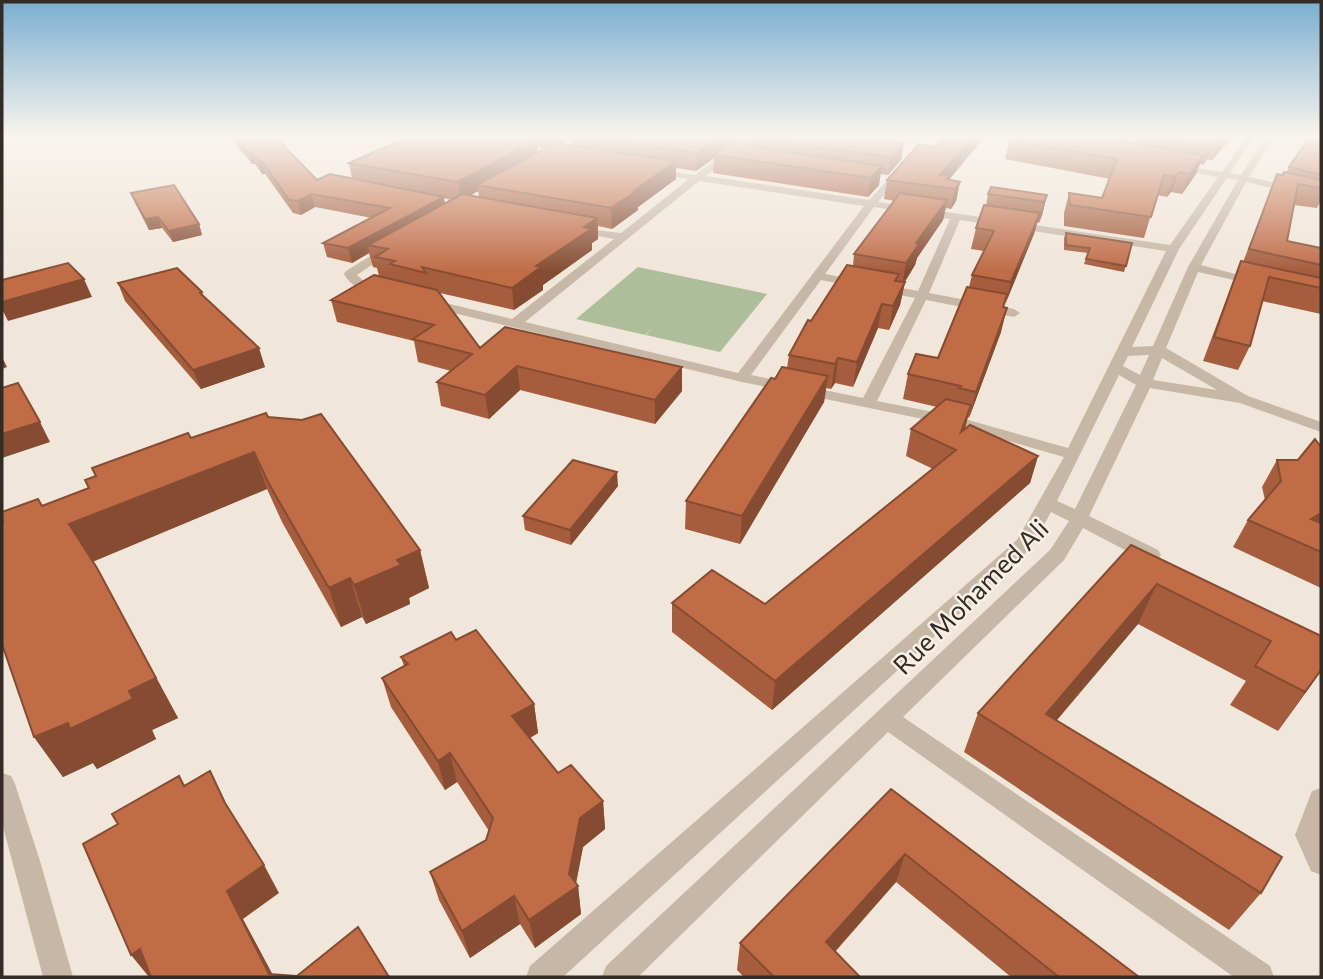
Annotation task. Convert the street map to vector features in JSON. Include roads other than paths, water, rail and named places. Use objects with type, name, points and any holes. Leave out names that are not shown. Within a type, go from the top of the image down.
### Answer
[{"type":"street","points":[[514,324],[694,181]]},
{"type":"street","points":[[715,181],[1173,249]]},
{"type":"street","points":[[742,378],[890,181]]},
{"type":"street","points":[[541,977],[1024,544],[1073,454],[1173,249],[1230,181]]},
{"type":"street","name":"Rue Mohamed Ali","points":[[617,977],[1057,555],[1080,520],[1144,383],[1231,181]]},
{"type":"street","points":[[1250,181],[1321,196]]},
{"type":"street","points":[[869,402],[922,296],[956,216]]},
{"type":"street","points":[[568,228],[622,237]]},
{"type":"street","points":[[404,241],[351,274],[352,279],[360,285],[514,324],[742,378],[954,421],[1073,454]]},
{"type":"street","points":[[1194,267],[1270,285]]},
{"type":"street","points":[[818,276],[1014,313]]},
{"type":"street","points":[[1119,359],[1159,350],[1242,399]]},
{"type":"street","points":[[1119,359],[1144,383],[1242,399],[1321,427]]},
{"type":"street","points":[[1048,503],[1165,562]]},
{"type":"street","points":[[887,719],[1259,977]]},
{"type":"street","points":[[2,784],[6,813],[27,861],[58,977]]},
{"type":"street","points":[[1321,799],[1308,835],[1321,862]]}]
